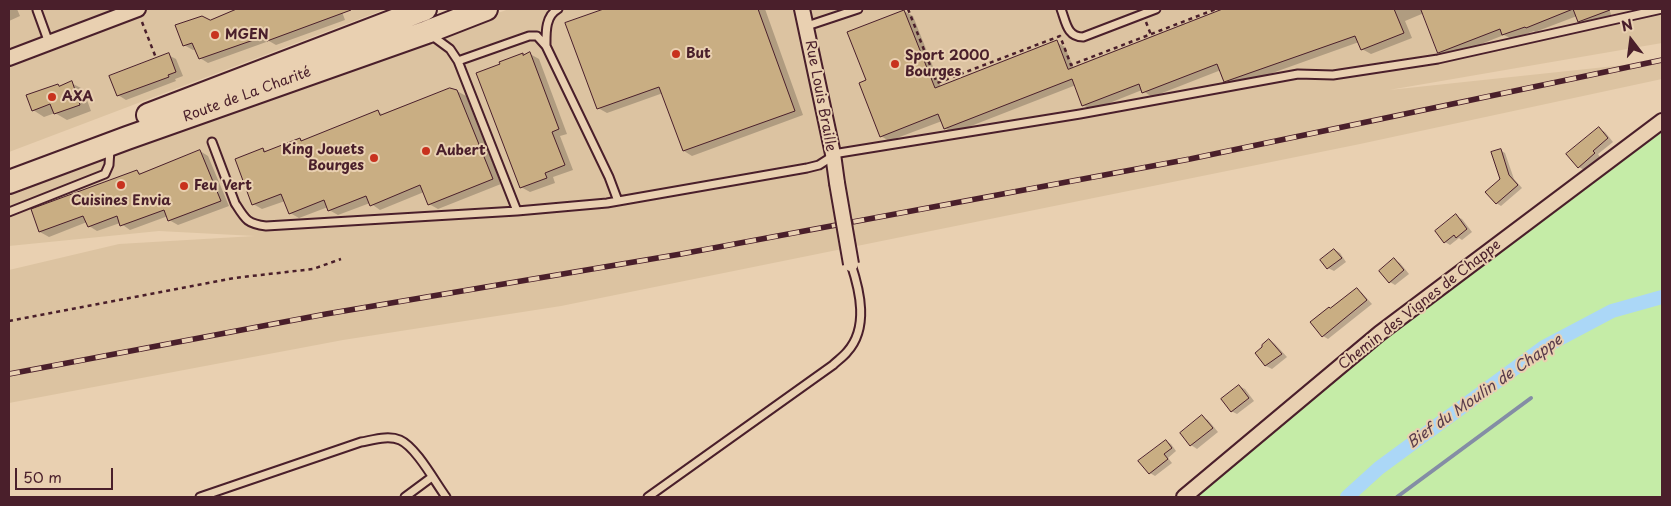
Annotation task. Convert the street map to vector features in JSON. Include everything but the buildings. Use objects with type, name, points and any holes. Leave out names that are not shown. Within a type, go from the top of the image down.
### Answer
[{"type":"main road","name":"Route de La Charité","points":[[9,167],[382,18],[419,15],[451,22],[486,9]]},
{"type":"main road","name":"Route de La Charité","points":[[9,182],[239,98],[242,92],[414,24],[419,15]]},
{"type":"street","name":"Rue Louis Braille","points":[[802,9],[832,155],[851,264]]},
{"type":"street","points":[[9,58],[139,12]]},
{"type":"street","name":"Chemin des Vignes de Chappe","points":[[1184,497],[1380,333],[1662,121]]},
{"type":"lane","points":[[546,46],[546,28],[549,18],[558,9]]},
{"type":"lane","points":[[807,26],[858,9]]},
{"type":"lane","points":[[1061,9],[1070,33],[1076,37],[1084,37],[1156,9]]},
{"type":"lane","points":[[212,142],[235,203],[247,220],[254,225],[516,211],[618,201],[807,168],[819,164],[832,155],[1080,114],[1298,74],[1333,75],[1438,59],[1662,9]]},
{"type":"lane","points":[[37,10],[49,43]]},
{"type":"lane","points":[[419,15],[450,49],[458,61],[516,211]]},
{"type":"lane","points":[[458,61],[529,36],[537,36],[546,46],[609,177],[618,201]]},
{"type":"lane","points":[[9,212],[105,174],[109,164],[111,144]]},
{"type":"lane","points":[[648,497],[849,351],[858,332],[861,314],[857,284],[851,264]]},
{"type":"lane","points":[[200,497],[361,442],[382,438],[399,440],[412,448],[446,497]]},
{"type":"lane","points":[[405,497],[432,477]]},
{"type":"path","points":[[908,9],[937,83],[1060,36],[1072,66],[1216,9]]},
{"type":"path","points":[[139,12],[156,58]]},
{"type":"path","points":[[9,321],[234,278],[313,269],[341,259]]},
{"type":"shaded area","points":[[9,9],[386,9],[9,152]]},
{"type":"shaded area","points":[[509,9],[1662,9],[1662,43],[1389,90],[1662,61],[1662,79],[1360,144],[561,306],[343,340],[9,403],[9,270],[119,244],[255,236],[159,231],[9,246],[9,189]]},
{"type":"green space","points":[[1662,121],[1662,497],[1184,497],[1380,333]]},
{"type":"waterway","name":"Bief du Moulin de Chappe","points":[[1347,497],[1379,468],[1544,347],[1612,311],[1662,297]]},
{"type":"waterway","points":[[1397,497],[1531,398]]},
{"type":"railway","points":[[9,374],[326,314],[681,254],[1190,159],[1662,60]]},
{"type":"place","name":"MGEN","points":[[215,35]]},
{"type":"place","name":"But","points":[[676,54]]},
{"type":"place","name":"Sport 2000 Bourges","points":[[895,64]]},
{"type":"place","name":"AXA","points":[[52,97]]},
{"type":"place","name":"Aubert","points":[[426,151]]},
{"type":"place","name":"King Jouets Bourges","points":[[374,158]]},
{"type":"place","name":"Cuisines Envia","points":[[121,185]]},
{"type":"place","name":"Feu Vert","points":[[184,186]]}]
